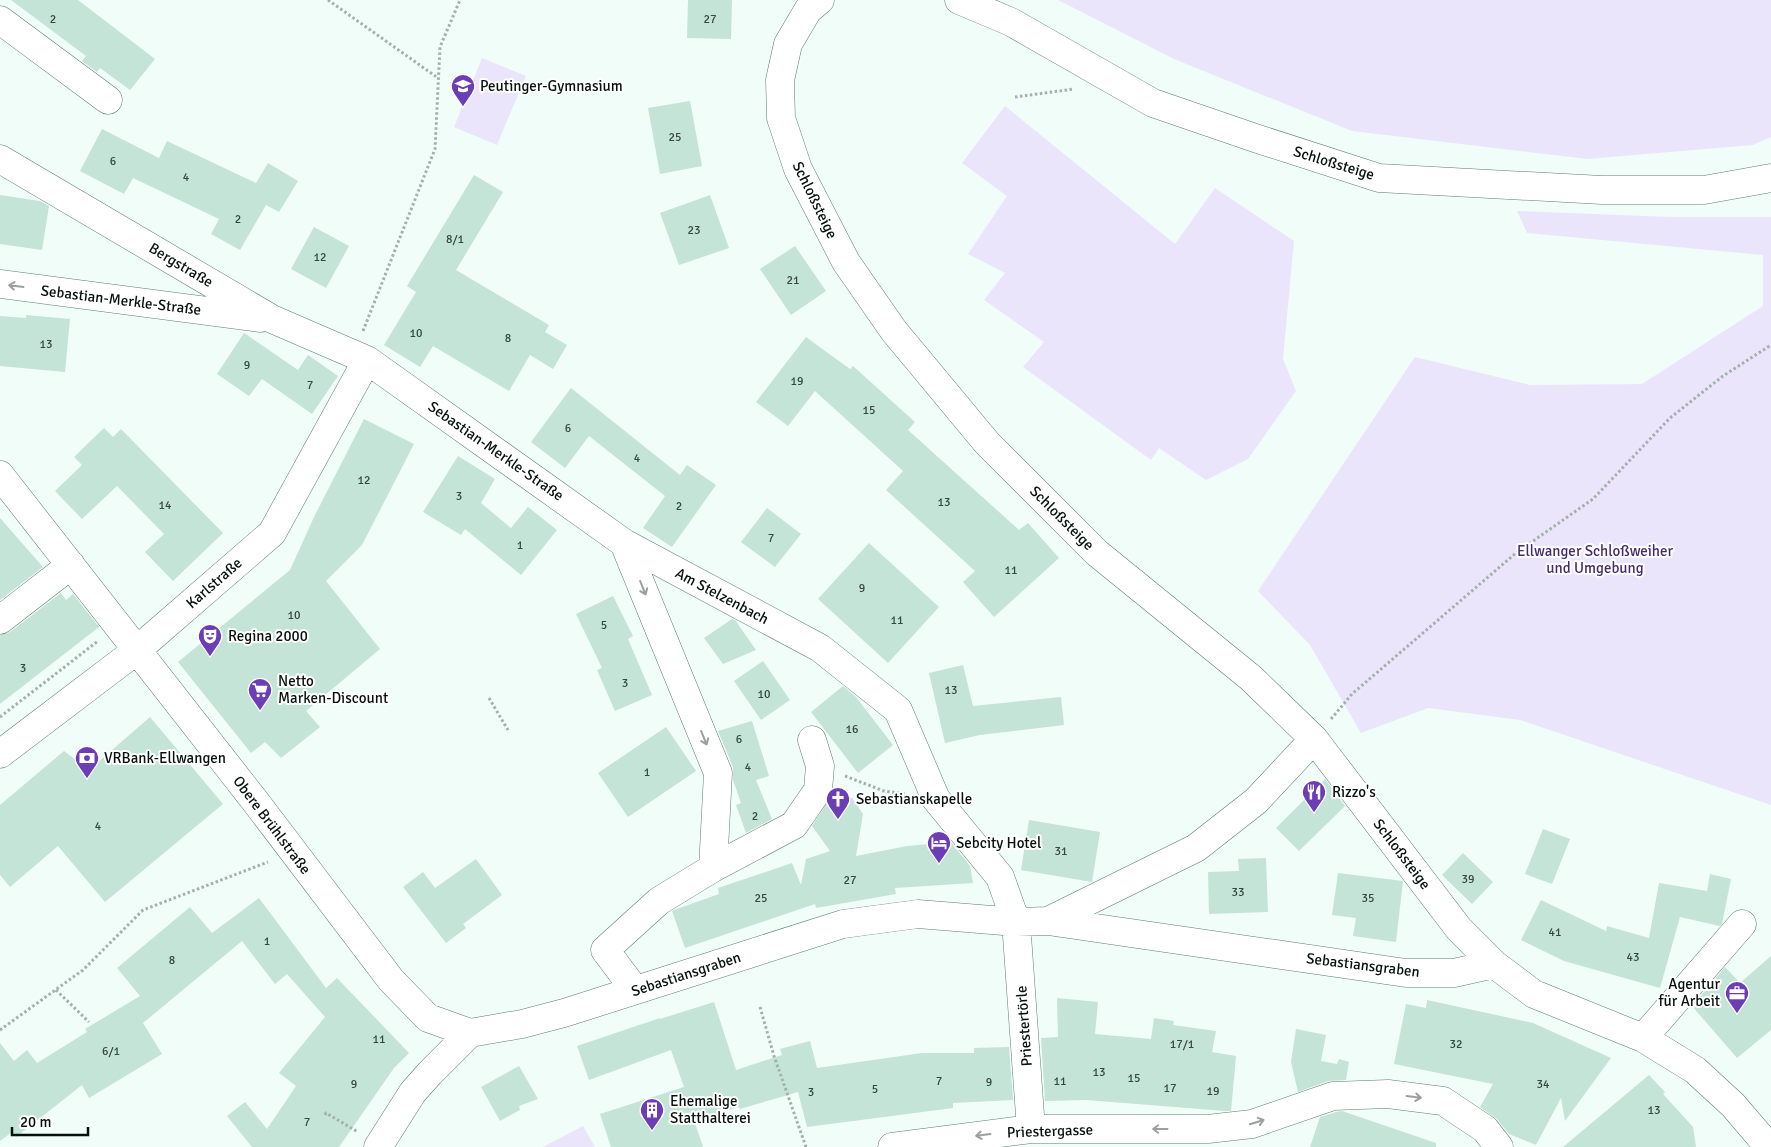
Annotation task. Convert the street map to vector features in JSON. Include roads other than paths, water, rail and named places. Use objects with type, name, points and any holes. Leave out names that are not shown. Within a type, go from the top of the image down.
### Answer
[{"type":"street","name":"Schloßsteige","points":[[959,0],[1010,22],[1152,103],[1379,178],[1602,190],[1704,190],[1771,178]]},
{"type":"street","name":"Schloßsteige","points":[[810,3],[788,44],[780,80],[781,118],[798,169],[846,262],[894,331],[986,443],[1097,553],[1251,678],[1314,738],[1459,929],[1494,964]]},
{"type":"street","points":[[0,20],[108,100]]},
{"type":"street","name":"Bergstraße","points":[[0,158],[272,319],[361,357]]},
{"type":"street","name":"Sebastian-Merkle-Straße","points":[[0,284],[272,319]]},
{"type":"street","name":"Sebastian-Merkle-Straße","points":[[361,357],[624,543]]},
{"type":"street","name":"Karlstraße","points":[[0,754],[137,650],[272,532],[361,357]]},
{"type":"street","name":"Obere Brühlstraße","points":[[0,475],[255,801],[397,987],[428,1018],[470,1033]]},
{"type":"street","points":[[624,543],[718,772],[713,868]]},
{"type":"street","name":"Am Stelzenbach","points":[[624,543],[820,648],[898,710],[936,799],[1000,877],[1016,922]]},
{"type":"street","points":[[0,620],[71,565]]},
{"type":"street","name":"Sebastiansgraben","points":[[1048,921],[1196,848],[1256,801],[1314,738]]},
{"type":"street","points":[[634,990],[604,950],[658,901],[713,868],[794,825],[818,790],[820,766],[812,740]]},
{"type":"street","name":"Sebastiansgraben","points":[[470,1033],[539,1020],[843,924],[918,914],[1016,922],[1048,921],[1406,973],[1454,973],[1494,964]]},
{"type":"street","name":"Priestertörle","points":[[1016,922],[1032,1129]]},
{"type":"street","points":[[1643,1038],[1742,924]]},
{"type":"street","points":[[1494,964],[1534,994],[1643,1038],[1695,1070],[1733,1106],[1769,1147]]},
{"type":"street","points":[[378,1146],[413,1092],[430,1072],[470,1033]]},
{"type":"street","name":"Priestergasse","points":[[892,1147],[1032,1129],[1209,1138],[1333,1096],[1388,1094],[1443,1101],[1485,1129],[1499,1147]]},
{"type":"place","name":"Peutinger-Gymnasium","points":[[463,107]]},
{"type":"place","name":"Regina 2000","points":[[210,657]]},
{"type":"place","name":"Netto Marken-Discount","points":[[260,711]]},
{"type":"place","name":"VRBank-Ellwangen","points":[[87,779]]},
{"type":"place","name":"Rizzo's","points":[[1314,813]]},
{"type":"place","name":"Sebastianskapelle","points":[[838,820]]},
{"type":"place","name":"Sebcity Hotel","points":[[939,864]]},
{"type":"place","name":"Agentur für Arbeit","points":[[1737,1014]]},
{"type":"place","name":"Ehemalige Statthalterei","points":[[652,1131]]},
{"type":"park label","name":"Ellwanger Schloßweiher und Umgebung","points":[[1595,560]]}]
